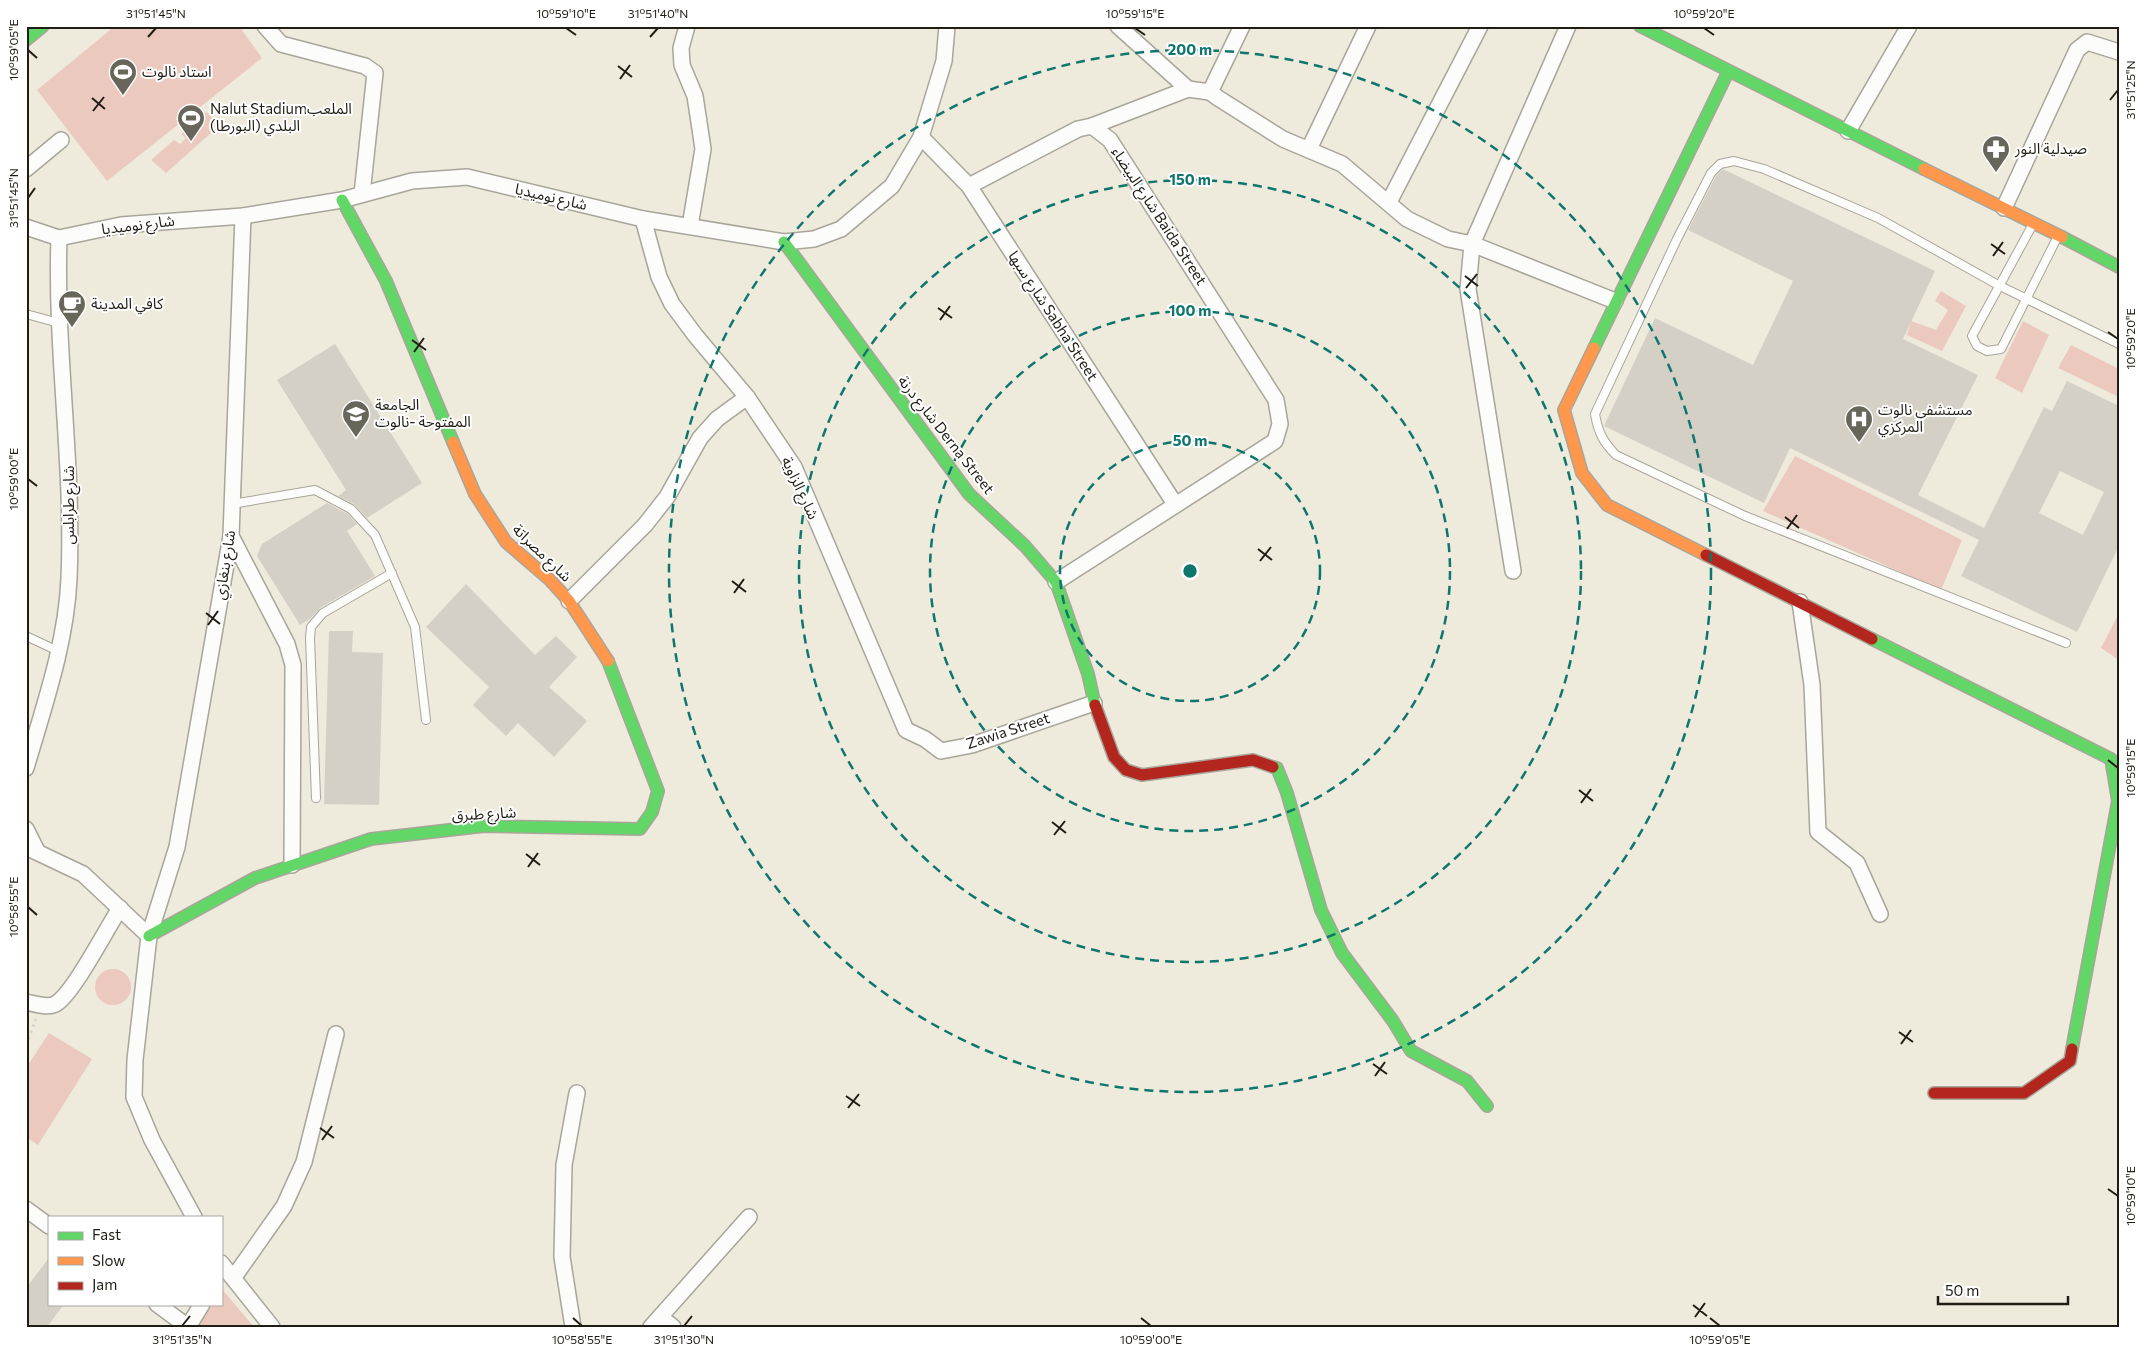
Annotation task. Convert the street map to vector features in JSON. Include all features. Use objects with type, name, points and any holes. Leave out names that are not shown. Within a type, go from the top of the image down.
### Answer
[{"type":"street","points":[[26,40],[43,26]]},
{"type":"street","points":[[265,26],[281,44],[365,66],[375,73],[362,194]]},
{"type":"street","points":[[686,26],[681,48],[682,65],[695,96],[703,149],[690,226]]},
{"type":"street","name":"شارع نوميديا","points":[[26,227],[59,238],[120,226],[243,216],[342,200],[412,182],[467,177],[643,219],[784,242],[814,239],[841,229],[892,186],[921,137],[944,61],[947,26]]},
{"type":"street","points":[[1118,26],[1188,89]]},
{"type":"street","points":[[1210,92],[1242,26]]},
{"type":"street","points":[[1309,149],[1368,26]]},
{"type":"street","points":[[1389,202],[1480,26]]},
{"type":"street","points":[[1513,571],[1468,289],[1472,244],[1568,26]]},
{"type":"street","points":[[1640,26],[1728,72],[2034,222],[2119,267]]},
{"type":"street","points":[[1848,130],[1909,26]]},
{"type":"street","points":[[2004,208],[2077,50],[2087,42],[2119,52]]},
{"type":"street","points":[[1728,72],[1564,410],[1582,473],[1607,505],[2111,759],[2118,800],[2070,1061],[2024,1092],[1934,1093]]},
{"type":"street","points":[[969,186],[1078,128],[1092,126],[1188,89],[1210,92],[1282,139],[1342,164],[1407,219],[1448,239],[1472,244],[1616,301]]},
{"type":"street","name":"شارع البيضاء Baida Street","points":[[1056,582],[1175,504],[1275,442],[1280,424],[1276,400],[1110,140],[1092,126]]},
{"type":"street","name":"شارع سبها Sabha Street","points":[[921,137],[969,186],[1175,504]]},
{"type":"street","points":[[26,169],[61,140]]},
{"type":"street","name":"شارع مصراتة","points":[[342,200],[386,281],[474,494],[506,542],[550,580],[569,601],[610,664],[658,791]]},
{"type":"street","name":"شارع بنغازي","points":[[193,1216],[152,1140],[134,1097],[135,1060],[149,936],[177,847],[231,536],[243,216]]},
{"type":"street","name":"شارع الزاوية","points":[[643,219],[659,277],[672,304],[694,335],[747,397],[794,467],[906,730],[924,739]]},
{"type":"street","name":"شارع طرابلس","points":[[26,768],[60,652],[69,581],[69,470],[59,322],[59,238]]},
{"type":"street","name":"شارع درنة Derna Street","points":[[784,242],[969,494],[1025,546],[1056,582],[1088,674],[1094,703],[1114,757],[1126,770],[1142,775],[1253,760],[1277,768],[1287,793],[1321,910],[1342,953],[1393,1021],[1411,1051],[1467,1081],[1487,1106]]},
{"type":"street","points":[[569,601],[650,518],[667,497],[700,438],[716,419],[747,397]]},
{"type":"street","points":[[26,829],[32,849],[83,874],[149,936],[255,878],[292,865],[293,665],[287,644],[231,536]]},
{"type":"street","points":[[1800,602],[1812,685],[1818,832],[1857,863],[1880,914]]},
{"type":"street","name":"Zawia Street","points":[[924,739],[941,751],[972,745],[1094,703]]},
{"type":"street","name":"شارع طبرق","points":[[292,865],[371,839],[484,826],[640,829],[652,812],[658,791]]},
{"type":"street","points":[[34,1004],[56,1004],[69,990],[120,908]]},
{"type":"street","points":[[234,1277],[284,1206],[304,1162],[336,1034]]},
{"type":"street","points":[[572,1327],[562,1257],[562,1238],[564,1165],[577,1093]]},
{"type":"street","points":[[26,1209],[48,1225]]},
{"type":"street","points":[[673,1327],[655,1322],[749,1217]]},
{"type":"street","points":[[222,1264],[272,1327]]},
{"type":"street","points":[[160,1306],[188,1327],[201,1306]]},
{"type":"lane","points":[[2066,643],[1745,516],[1616,454],[1605,444],[1594,414],[1677,239],[1711,173],[1720,164],[1734,161],[1764,169],[1878,218],[2000,286],[2119,344]]},
{"type":"lane","points":[[2034,222],[1972,336],[1977,346],[1987,351],[2001,349],[2058,235]]},
{"type":"lane","points":[[26,314],[59,322]]},
{"type":"lane","points":[[232,504],[315,490],[351,509],[375,535],[415,628],[426,720]]},
{"type":"lane","points":[[316,798],[310,638],[312,627],[323,613],[392,573]]},
{"type":"lane","points":[[26,636],[60,652]]},
{"type":"path","points":[[26,1044],[34,1004]]},
{"type":"shaded area","points":[[115,26],[239,26],[262,58],[107,181],[37,90]]},
{"type":"shaded area","name":"Nalut Stadiumالملعب البلدي (البورطا)","points":[[206,112],[221,124],[166,173],[151,160],[174,140],[180,144],[186,138],[181,134]]},
{"type":"shaded area","points":[[1941,291],[1966,306],[1942,351],[1907,335],[1911,321],[1936,330],[1948,310],[1935,301]]},
{"type":"shaded area","points":[[2023,321],[2049,335],[2022,393],[1995,378]]},
{"type":"shaded area","points":[[2071,345],[2119,369],[2119,397],[2058,368]]},
{"type":"shaded area","points":[[1795,456],[1962,540],[1941,590],[1763,511]]},
{"type":"shaded area","points":[[2119,613],[2119,660],[2101,648]]},
{"type":"shaded area","points":[[113,969],[126,974],[131,987],[126,1000],[113,1005],[100,1000],[95,987],[100,974]]},
{"type":"shaded area","points":[[49,1033],[92,1059],[38,1145],[26,1137],[26,1068]]},
{"type":"shaded area","points":[[222,1289],[254,1327],[194,1327],[205,1306],[222,1306]]},
{"type":"building","points":[[1723,169],[1935,271],[1903,339],[1978,375],[1918,495],[1984,528],[2044,407],[2052,411],[2067,381],[2119,406],[2119,546],[2077,632],[1961,576],[1979,540],[1790,448],[1764,503],[1604,426],[1655,318],[1753,365],[1793,281],[1688,230],[1716,176]],"holes":[[[2060,471],[2104,492],[2083,535],[2039,513]]]},
{"type":"building","points":[[335,344],[422,483],[367,518],[354,504],[338,496],[346,490],[277,380]]},
{"type":"building","points":[[327,503],[348,514],[357,524],[347,531],[375,576],[320,608],[311,618],[300,625],[257,556],[262,544]]},
{"type":"building","points":[[466,584],[535,655],[556,636],[577,657],[549,687],[587,721],[554,757],[518,723],[506,736],[473,705],[489,687],[426,627]]},
{"type":"building","points":[[329,631],[353,631],[352,652],[383,653],[379,805],[324,804]]},
{"type":"building","points":[[48,1259],[48,1306],[63,1306],[47,1327],[26,1327],[26,1288]]},
{"type":"traffic: fast","points":[[26,40],[43,26]]},
{"type":"traffic: fast","points":[[1640,26],[1924,169]]},
{"type":"traffic: fast","points":[[1594,348],[1728,72]]},
{"type":"traffic: fast","points":[[342,200],[386,281],[453,442]]},
{"type":"traffic: fast","points":[[2062,237],[2119,267]]},
{"type":"traffic: fast","points":[[784,242],[969,494],[1025,546],[1056,582],[1088,674],[1095,705]]},
{"type":"traffic: fast","points":[[1872,639],[2111,759],[2118,801],[2072,1049]]},
{"type":"traffic: fast","points":[[149,936],[255,878],[371,839],[484,826],[640,829],[652,812],[658,791],[608,661]]},
{"type":"traffic: fast","points":[[1273,767],[1277,768],[1287,793],[1321,910],[1342,953],[1393,1021],[1411,1051],[1467,1081],[1487,1106]]},
{"type":"traffic: slow","points":[[1924,169],[2062,237]]},
{"type":"traffic: slow","points":[[1594,348],[1564,410],[1582,473],[1607,505],[1706,555]]},
{"type":"traffic: slow","points":[[453,442],[475,494],[506,542],[550,580],[569,601],[608,661]]},
{"type":"traffic: jam","points":[[1706,555],[1872,639]]},
{"type":"traffic: jam","points":[[1095,705],[1114,757],[1126,770],[1142,775],[1253,760],[1273,767]]},
{"type":"traffic: jam","points":[[1934,1093],[2024,1093],[2070,1061],[2072,1049]]},
{"type":"place","name":"استاد نالوت","points":[[123,96]]},
{"type":"place","name":"Nalut Stadiumالملعب البلدي (البورطا)","points":[[191,142]]},
{"type":"place","name":"صيدلية النور","points":[[1996,173]]},
{"type":"place","name":"كافي المدينة","points":[[72,328]]},
{"type":"place","name":"الجامعة المفتوحة -نالوت","points":[[356,438]]},
{"type":"place","name":"مستشفى نالوت المركزي","points":[[1859,443]]}]
